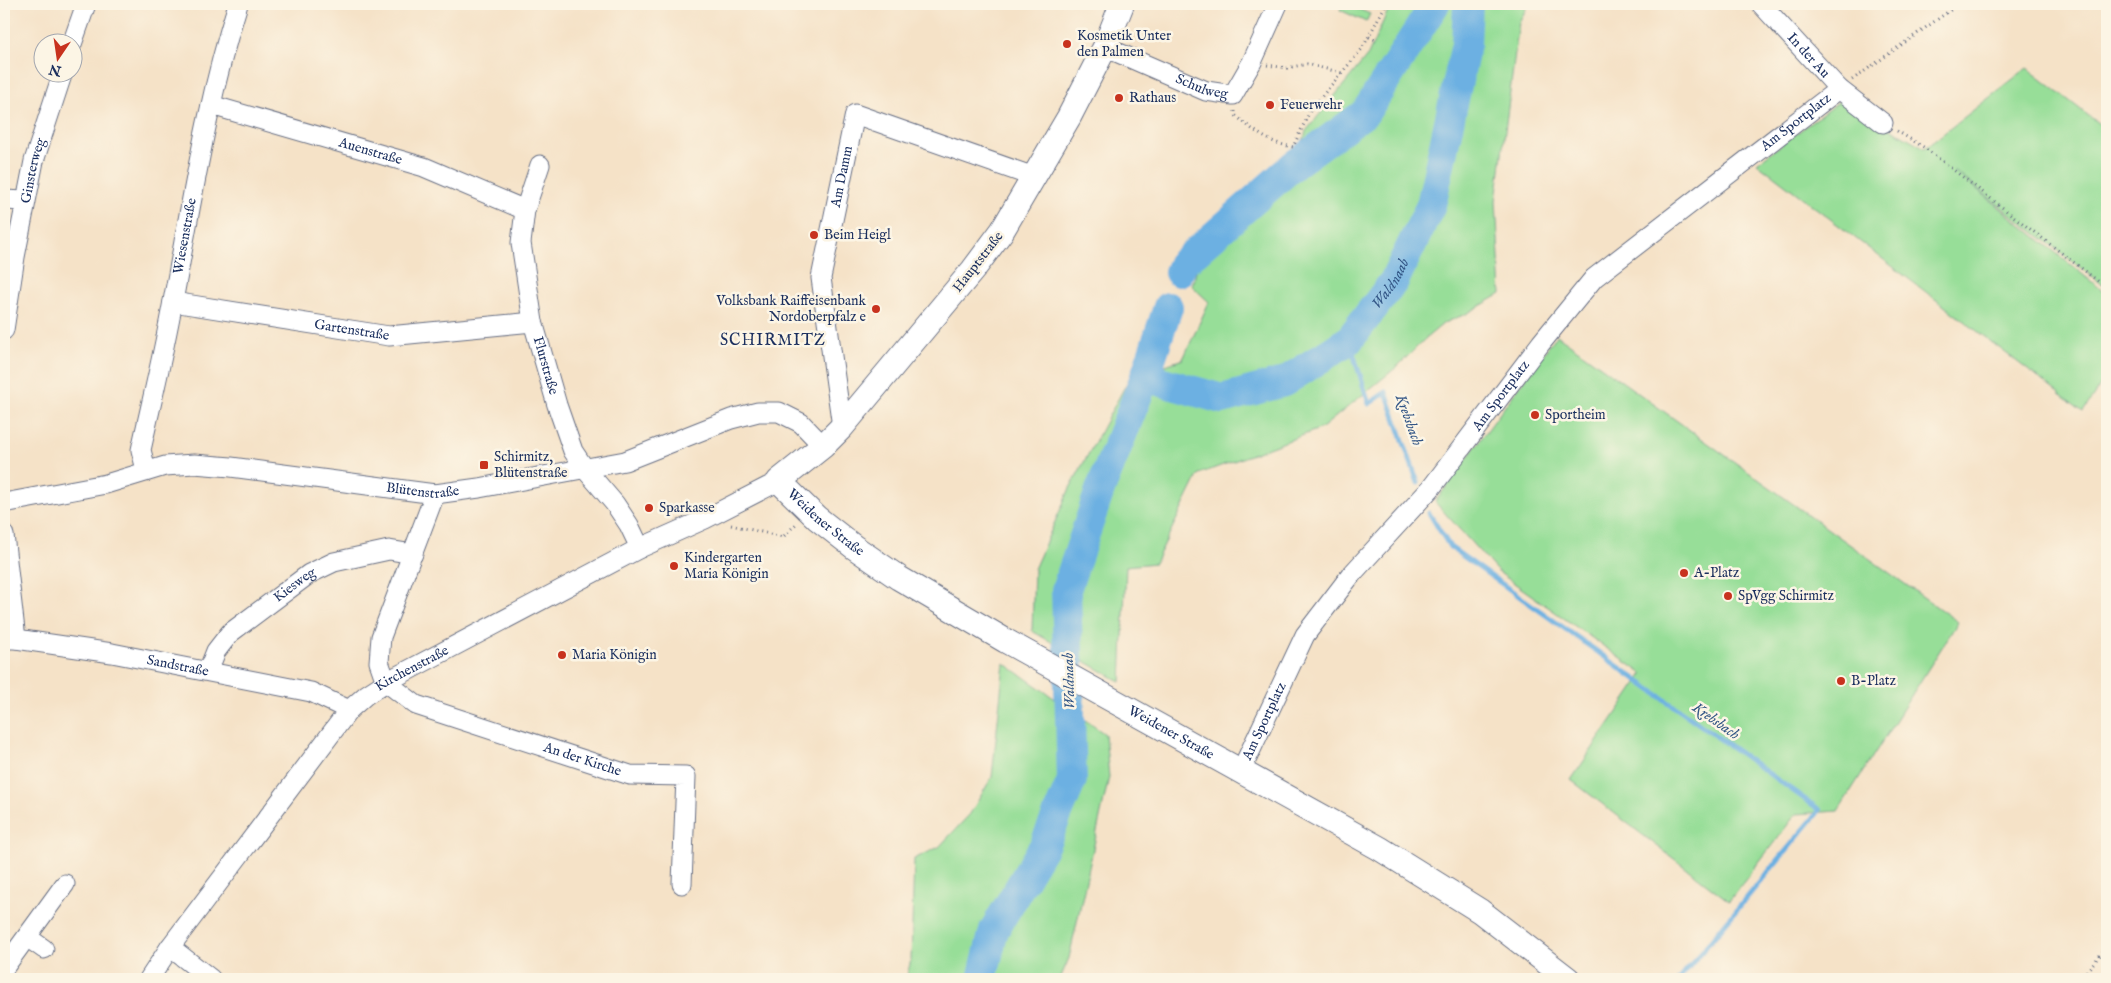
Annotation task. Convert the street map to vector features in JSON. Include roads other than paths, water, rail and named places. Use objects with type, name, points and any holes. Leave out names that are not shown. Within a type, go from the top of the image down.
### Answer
[{"type":"street","points":[[76,32],[86,4]]},
{"type":"street","name":"Wiesenstraße","points":[[146,470],[141,450],[173,302],[211,104],[238,4]]},
{"type":"street","name":"Hauptstraße","points":[[779,481],[823,446],[842,428],[973,270],[1002,230],[1070,117],[1105,47],[1122,4]]},
{"type":"street","name":"Schulweg","points":[[1105,47],[1206,91],[1234,96],[1252,62],[1278,4]]},
{"type":"street","name":"In der Au","points":[[1761,4],[1840,89],[1883,123]]},
{"type":"street","name":"Ginsterweg","points":[[4,330],[25,201],[34,161],[60,82]]},
{"type":"street","name":"Am Sportplatz","points":[[1241,771],[1305,635],[1315,620],[1379,543],[1431,488],[1541,342],[1594,278],[1840,89]]},
{"type":"street","name":"Auenstraße","points":[[211,104],[424,167],[525,210]]},
{"type":"street","name":"Am Damm","points":[[842,428],[821,278],[855,114],[1034,177]]},
{"type":"street","name":"Flurstraße","points":[[540,165],[525,210],[521,243],[533,322],[557,405],[573,451],[585,469],[615,504],[629,525],[640,548]]},
{"type":"street","points":[[4,200],[25,201]]},
{"type":"street","name":"Gartenstraße","points":[[173,302],[389,336],[533,322]]},
{"type":"street","name":"Blütenstraße","points":[[4,503],[106,484],[146,470],[164,466],[194,464],[435,494],[479,488],[626,461],[731,419],[758,412],[779,412],[801,422],[823,446]]},
{"type":"street","name":"Weidener Straße","points":[[779,481],[808,510],[854,547],[899,578],[1006,641],[1116,700],[1379,848],[1472,906],[1568,979]]},
{"type":"street","name":"Kirchenstraße","points":[[149,979],[170,947],[349,710],[366,695],[386,682],[640,548],[705,519],[779,481]]},
{"type":"street","points":[[386,682],[379,662],[381,637],[435,494]]},
{"type":"street","points":[[4,536],[10,639]]},
{"type":"street","name":"Kiesweg","points":[[208,671],[216,651],[230,634],[309,574],[334,562],[389,550],[413,554]]},
{"type":"street","name":"Sandstraße","points":[[10,639],[112,654],[311,692],[349,710]]},
{"type":"street","name":"An der Kirche","points":[[386,682],[416,705],[630,775],[686,776],[682,884]]},
{"type":"street","points":[[4,968],[64,884]]},
{"type":"street","points":[[27,937],[44,949]]},
{"type":"street","points":[[170,947],[211,979]]},
{"type":"waterway","name":"Waldnaab","points":[[1179,272],[1183,263],[1295,164],[1365,113],[1435,4]]},
{"type":"waterway","name":"Waldnaab","points":[[1145,377],[1222,399],[1284,382],[1349,340],[1394,281],[1431,205],[1466,44],[1468,4]]},
{"type":"waterway","name":"Waldnaab","points":[[982,979],[994,930],[1044,846],[1072,780],[1066,590],[1100,490],[1145,377],[1168,307]]},
{"type":"waterway","name":"Krebsbach","points":[[1349,340],[1369,404],[1386,392],[1418,483]]},
{"type":"waterway","name":"Krebsbach","points":[[1429,513],[1450,547],[1820,810],[1679,979]]},
{"type":"place","name":"Kosmetik Unter den Palmen","points":[[1067,44]]},
{"type":"place","name":"Rathaus","points":[[1119,98]]},
{"type":"place","name":"Feuerwehr","points":[[1270,105]]},
{"type":"place","name":"Beim Heigl","points":[[814,235]]},
{"type":"place","name":"Volksbank Raiffeisenbank Nordoberpfalz e","points":[[876,309]]},
{"type":"place","name":"Sportheim","points":[[1535,415]]},
{"type":"place","name":"Schirmitz, Blütenstraße","points":[[484,465]]},
{"type":"place","name":"Sparkasse","points":[[649,508]]},
{"type":"place","name":"Kindergarten Maria Königin","points":[[674,566]]},
{"type":"place","name":"A-Platz","points":[[1684,573]]},
{"type":"place","name":"SpVgg Schirmitz","points":[[1728,596]]},
{"type":"place","name":"Maria Königin","points":[[562,655]]},
{"type":"place","name":"B-Platz","points":[[1841,681]]},
{"type":"district","name":"SCHIRMITZ","points":[[773,341]]}]
